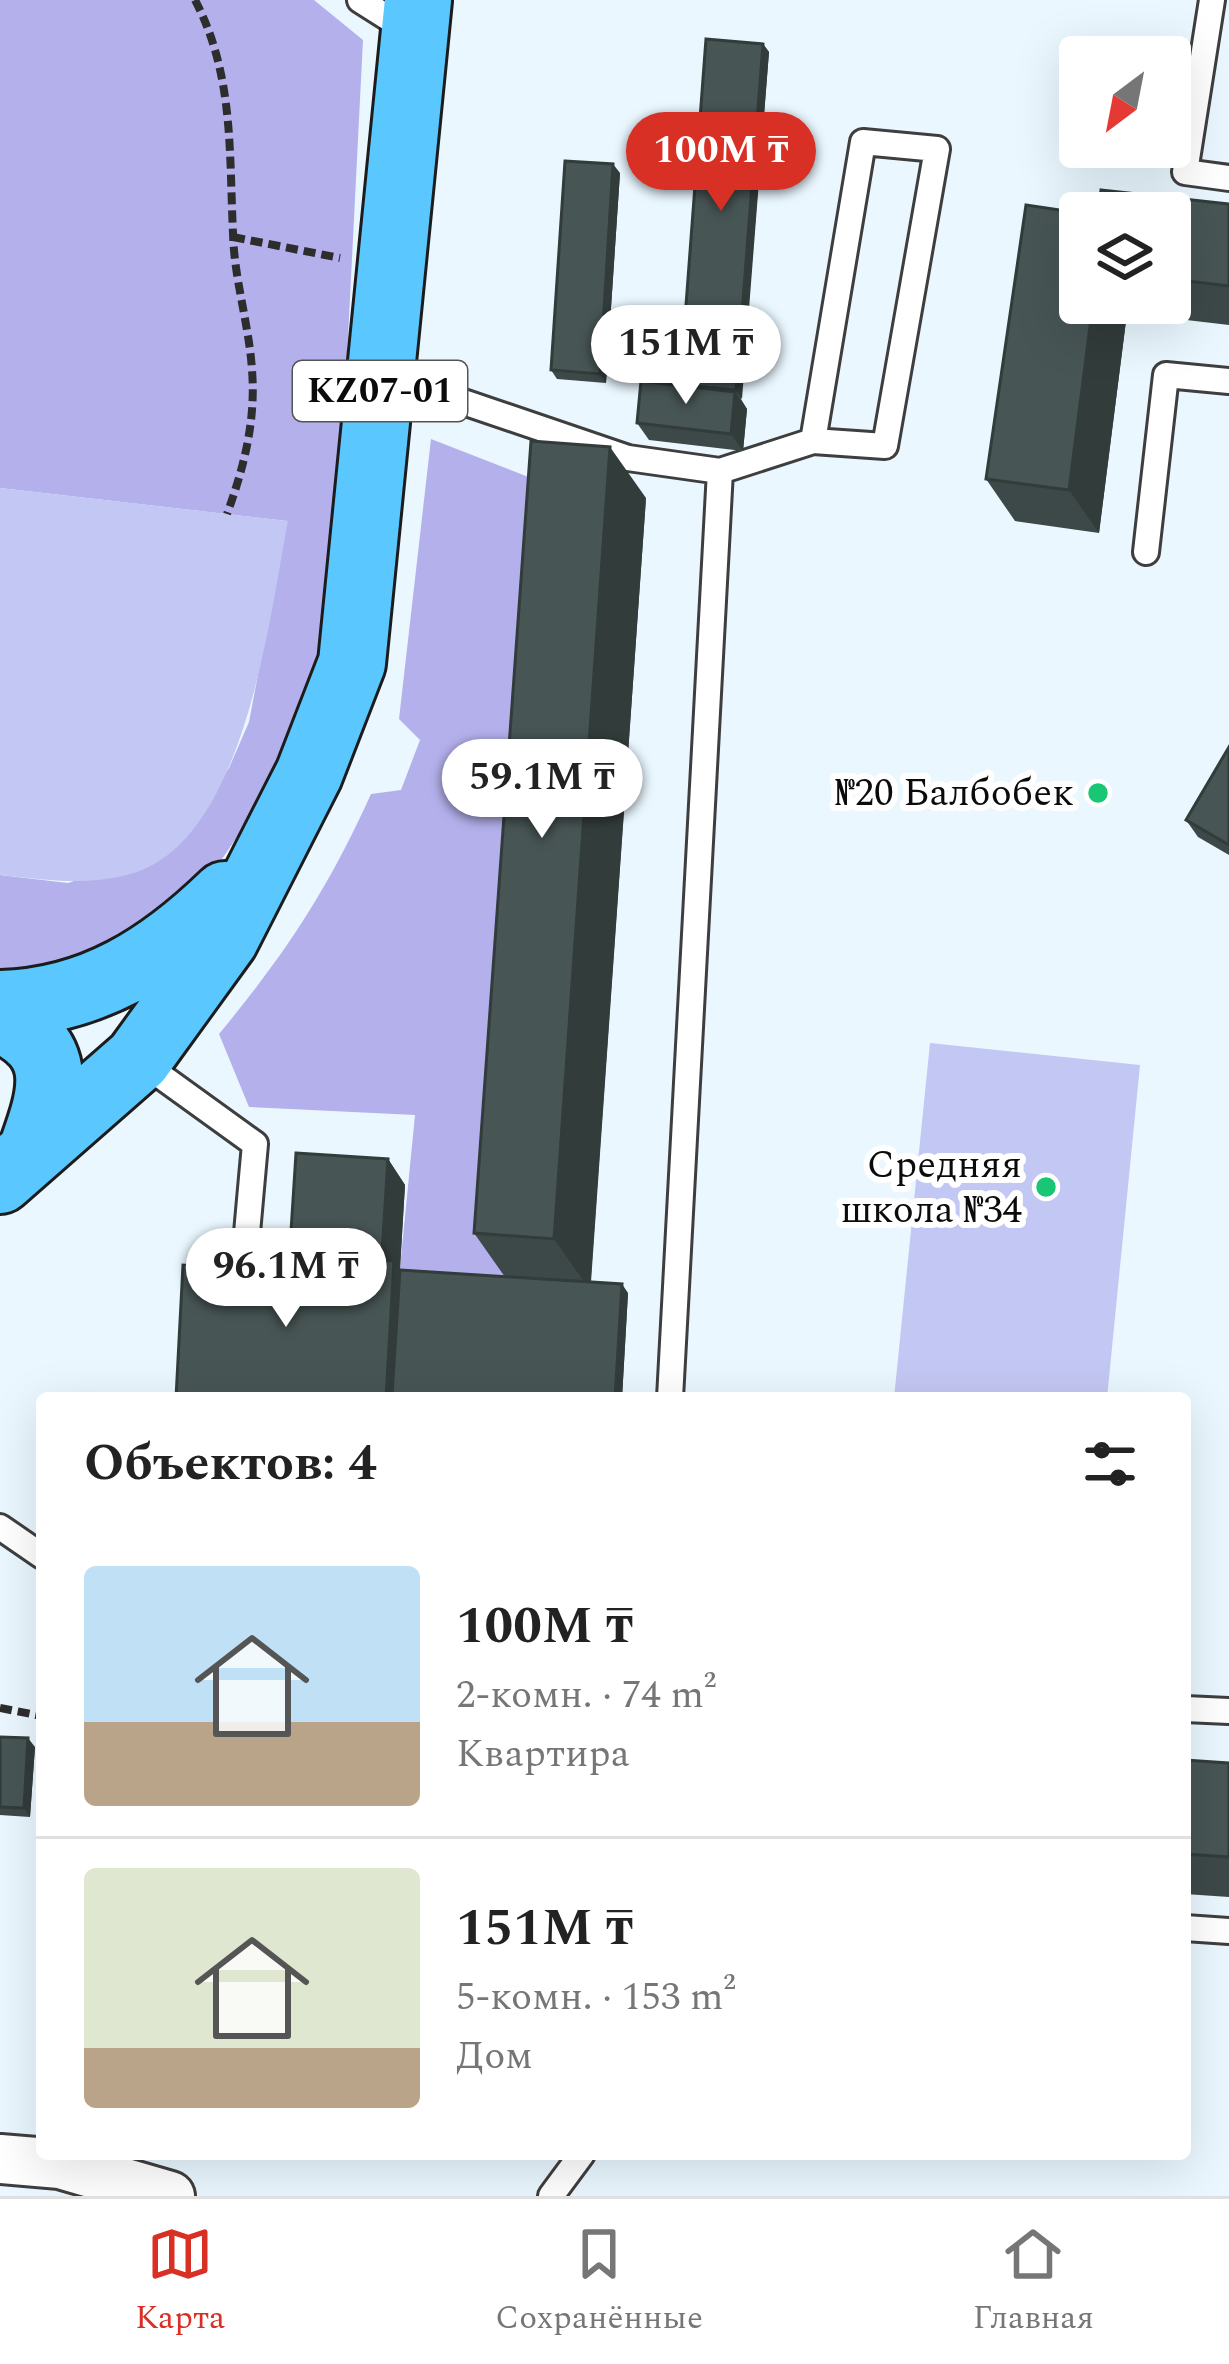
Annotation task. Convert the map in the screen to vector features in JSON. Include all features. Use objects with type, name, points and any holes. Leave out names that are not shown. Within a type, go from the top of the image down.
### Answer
[{"type":"main road","name":"KZ07-01","points":[[16,1165],[138,1059],[225,939],[309,774],[352,664],[417,18]]},
{"type":"main road","name":"KZ07-01","points":[[0,1004],[33,1003],[94,988],[150,960],[224,897],[309,774]]},
{"type":"main road","points":[[0,1019],[26,1034],[49,1063],[52,1095],[16,1165]]},
{"type":"street","points":[[0,2159],[36,2159]]},
{"type":"street","points":[[62,2160],[170,2196]]},
{"type":"lane","points":[[360,0],[417,18]]},
{"type":"lane","points":[[1212,0],[1185,172],[1229,178]]},
{"type":"lane","points":[[382,374],[628,458],[720,471],[814,441],[885,446],[937,149],[863,142],[814,441]]},
{"type":"lane","points":[[1146,552],[1166,375],[1229,382]]},
{"type":"lane","points":[[670,1392],[720,471]]},
{"type":"lane","points":[[138,1059],[255,1144],[245,1255]]},
{"type":"lane","points":[[0,1527],[36,1557]]},
{"type":"lane","points":[[1191,1708],[1229,1711]]},
{"type":"lane","points":[[1191,1928],[1229,1930]]},
{"type":"lane","points":[[551,2196],[578,2160]]},
{"type":"path","points":[[195,0],[214,38],[227,96],[232,237],[252,369],[245,463],[227,514]]},
{"type":"path","points":[[232,237],[353,261]]},
{"type":"path","points":[[0,1708],[36,1714]]},
{"type":"shaded area","points":[[0,0],[314,0],[363,40],[336,575],[321,668],[287,764],[198,894],[74,965],[0,973],[0,875],[68,883],[175,848],[229,768],[249,722],[287,521],[0,488]]},
{"type":"shaded area","points":[[431,439],[567,492],[510,1284],[399,1278],[415,1115],[249,1107],[219,1034],[304,919],[371,794],[401,790],[420,740],[399,719]]},
{"type":"shaded area","points":[[0,488],[288,521],[261,665],[228,770],[204,814],[174,850],[137,872],[86,881],[0,875]]},
{"type":"shaded area","points":[[930,1043],[1140,1065],[1108,1392],[895,1392]]},
{"type":"building","points":[[706,39],[763,44],[736,390],[680,385]]},
{"type":"building","points":[[565,161],[613,164],[600,374],[551,370]]},
{"type":"building","points":[[1191,200],[1229,204],[1229,286],[1191,281]]},
{"type":"building","points":[[1026,205],[1059,210],[1059,324],[1090,324],[1069,490],[986,479]]},
{"type":"building","points":[[641,381],[735,392],[731,434],[637,423]]},
{"type":"building","points":[[531,441],[610,447],[554,1239],[474,1233]]},
{"type":"building","points":[[1229,747],[1229,845],[1186,820]]},
{"type":"building","points":[[296,1153],[388,1159],[382,1253],[290,1247]]},
{"type":"building","points":[[284,1255],[394,1261],[386,1392],[176,1392],[183,1265],[283,1271]]},
{"type":"building","points":[[400,1270],[622,1284],[615,1392],[392,1392]]},
{"type":"building","points":[[0,1737],[28,1738],[24,1808],[0,1807]]},
{"type":"building","points":[[1191,1760],[1229,1763],[1229,1857],[1191,1854]]},
{"type":"place","name":"№20 Балбобек","points":[[1098,793]]},
{"type":"place","name":"Средняя школа №34","points":[[1046,1187]]}]
